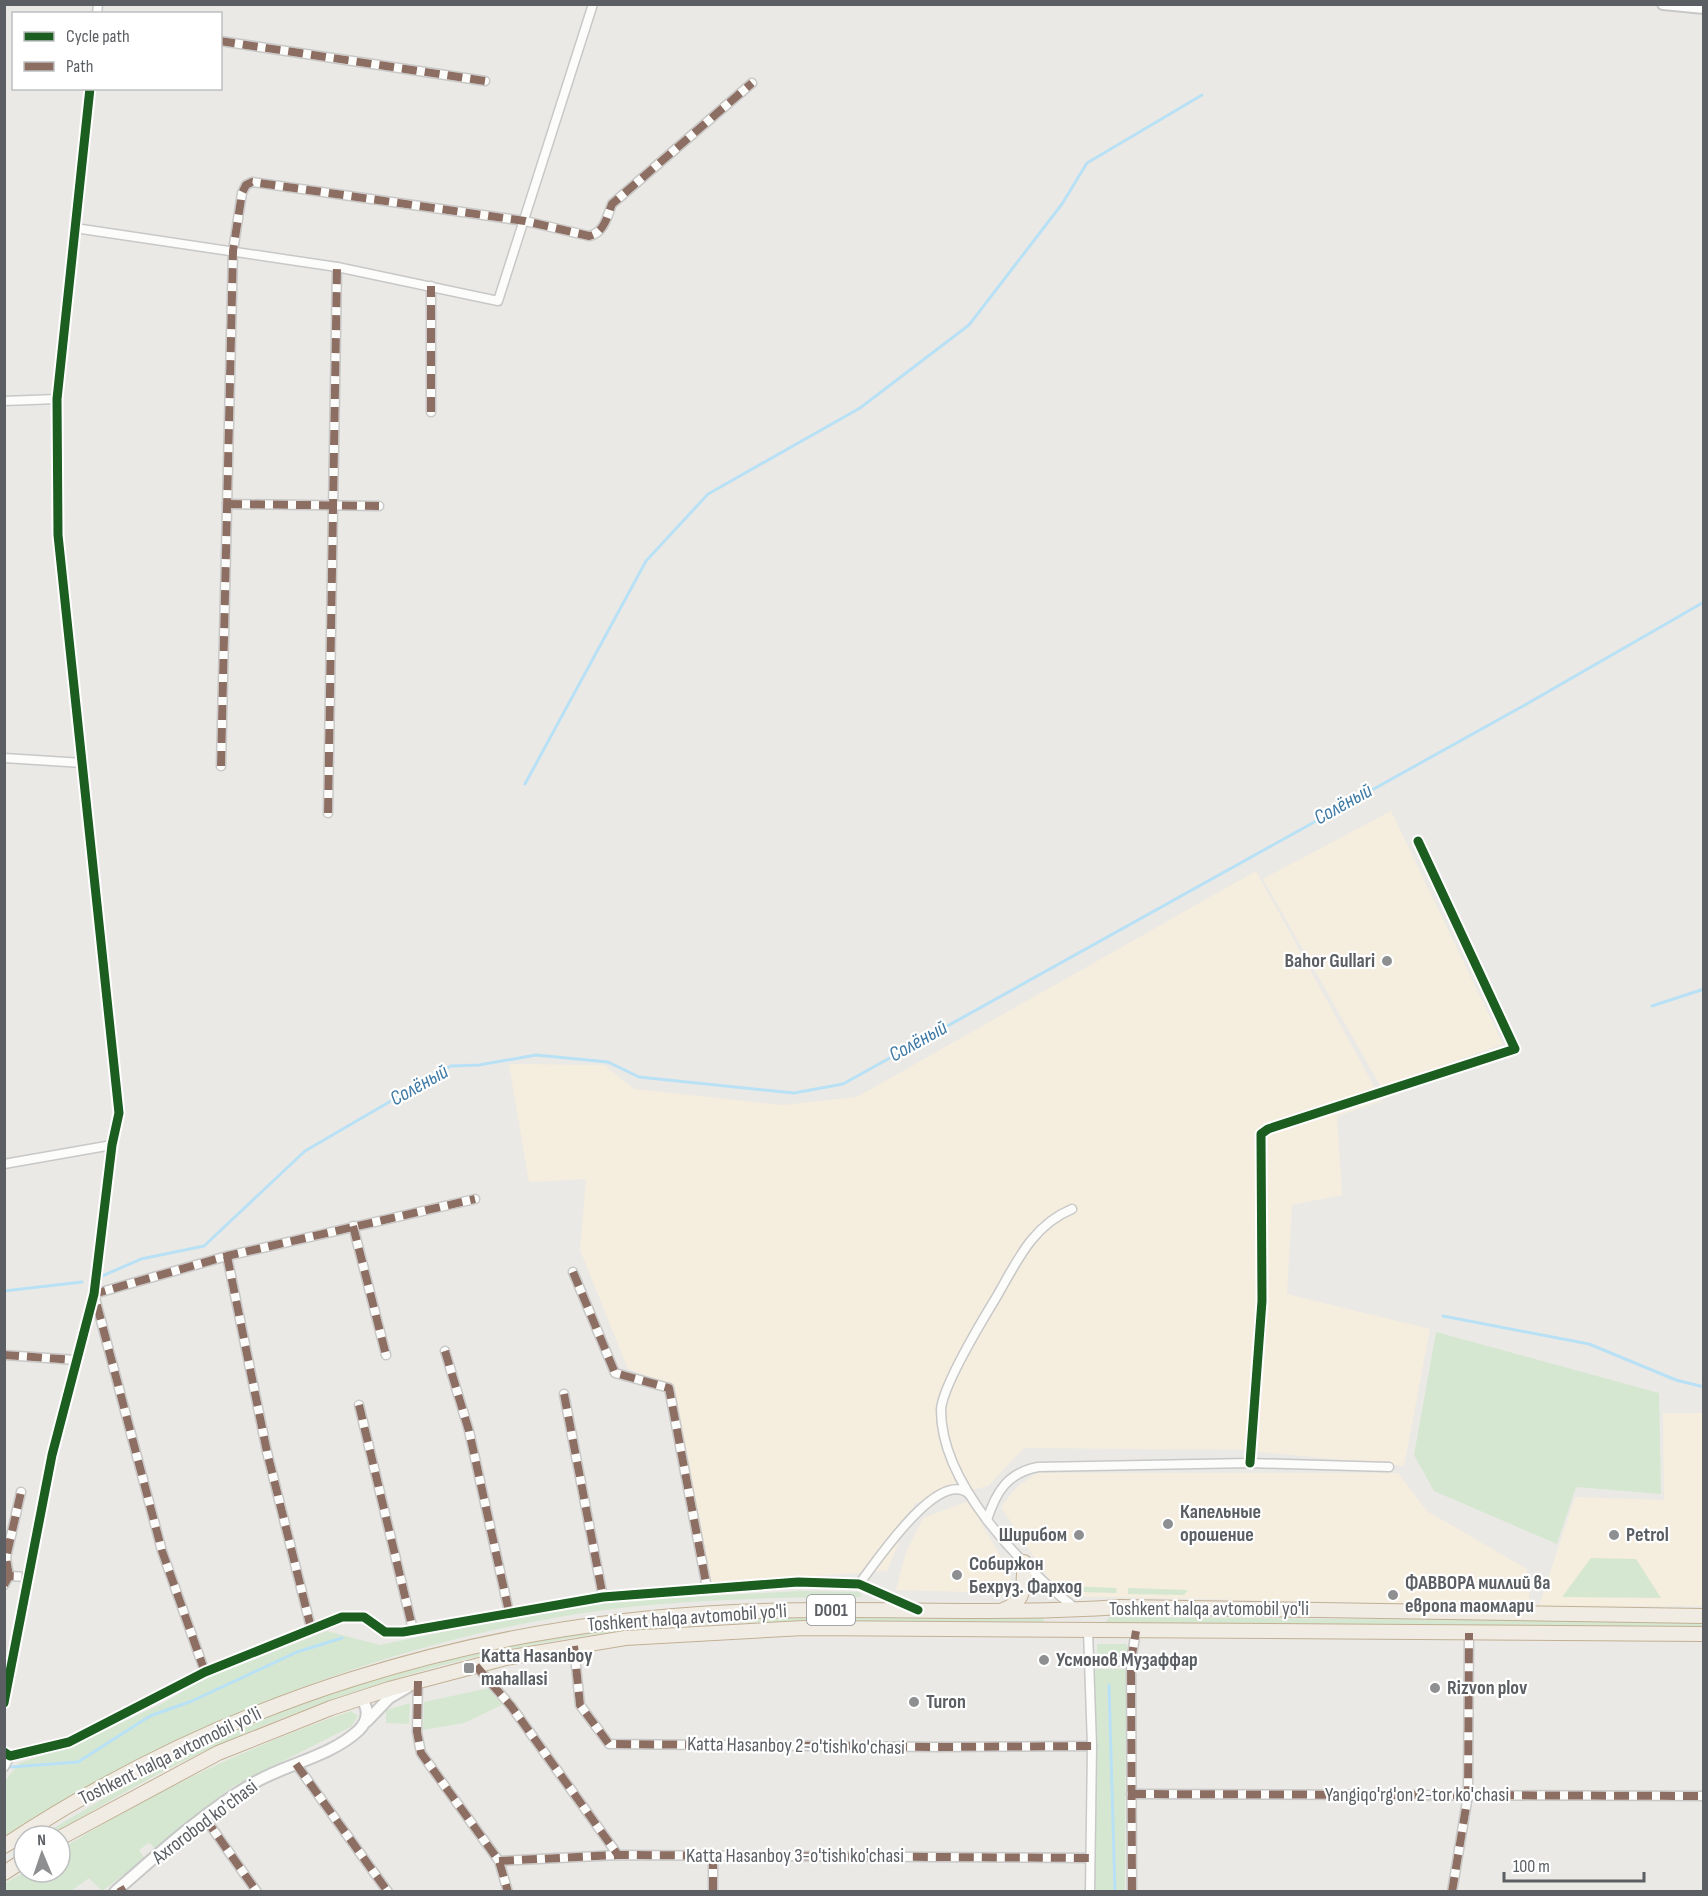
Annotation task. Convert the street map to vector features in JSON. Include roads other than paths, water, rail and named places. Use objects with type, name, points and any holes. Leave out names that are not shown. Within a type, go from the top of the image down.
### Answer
[{"type":"highway","points":[[1003,1611],[1012,1607],[1021,1598],[1024,1588],[1024,1563]]},
{"type":"highway","name":"Toshkent halqa avtomobil yo'li","points":[[4,1846],[123,1776],[221,1728],[331,1686],[477,1644],[552,1629],[632,1619],[780,1610],[1003,1611],[1179,1607],[1704,1616]]},
{"type":"highway","points":[[1078,1610],[1088,1630]]},
{"type":"highway","name":"Toshkent halqa avtomobil yo'li","points":[[72,1832],[218,1753],[274,1729],[360,1698],[476,1666],[574,1646],[655,1635],[804,1628],[1704,1634]]},
{"type":"street","points":[[75,228],[337,267],[498,301],[593,4]]},
{"type":"street","points":[[1663,4],[1704,8]]},
{"type":"street","points":[[222,41],[485,81]]},
{"type":"street","points":[[222,766],[233,251],[242,193],[246,185],[252,182],[525,221],[589,236],[601,230],[612,204],[752,83]]},
{"type":"street","points":[[4,1703],[52,1455],[94,1294],[112,1145],[119,1113],[58,535],[57,399],[90,90]]},
{"type":"street","points":[[328,813],[337,267]]},
{"type":"street","points":[[431,286],[431,412]]},
{"type":"street","points":[[4,401],[57,399]]},
{"type":"street","points":[[227,504],[379,506]]},
{"type":"street","points":[[4,758],[83,764]]},
{"type":"street","points":[[1250,1463],[1262,1301],[1261,1134],[1279,1125],[1515,1049],[1418,841]]},
{"type":"street","points":[[4,1164],[112,1145]]},
{"type":"street","points":[[94,1294],[227,1256],[475,1199]]},
{"type":"street","points":[[1072,1209],[1053,1218],[1032,1237],[963,1353],[941,1408],[945,1440],[969,1495],[1024,1563],[1078,1610]]},
{"type":"street","points":[[353,1226],[386,1355]]},
{"type":"street","points":[[227,1256],[267,1452],[312,1628]]},
{"type":"street","points":[[573,1272],[615,1373],[669,1388],[707,1588]]},
{"type":"street","points":[[94,1294],[162,1551],[205,1672]]},
{"type":"street","points":[[446,1351],[469,1431],[508,1612]]},
{"type":"street","points":[[4,1355],[76,1360]]},
{"type":"street","points":[[564,1394],[603,1597]]},
{"type":"street","points":[[358,1405],[413,1630]]},
{"type":"street","points":[[987,1520],[1000,1489],[1024,1470],[1038,1467],[1250,1463],[1389,1467]]},
{"type":"street","points":[[859,1584],[921,1508],[946,1492],[959,1489],[969,1495]]},
{"type":"street","points":[[4,1585],[9,1576],[6,1558],[21,1492]]},
{"type":"street","points":[[9,1576],[28,1577]]},
{"type":"street","points":[[4,1767],[7,1754],[69,1743],[205,1672],[312,1628],[353,1615],[364,1617],[386,1632],[413,1630],[603,1597],[798,1582],[859,1584],[918,1610]]},
{"type":"street","points":[[1088,1630],[1092,1746],[1090,1892]]},
{"type":"street","points":[[1132,1892],[1131,1661],[1136,1631]]},
{"type":"street","points":[[1452,1892],[1468,1794],[1469,1633]]},
{"type":"street","name":"Katta Hasanboy 2-o'tish ko'chasi","points":[[574,1646],[580,1705],[609,1744],[938,1748],[1092,1746]]},
{"type":"street","points":[[1089,1661],[1131,1661]]},
{"type":"street","points":[[476,1666],[511,1706],[618,1855]]},
{"type":"street","points":[[418,1681],[417,1732],[421,1753],[499,1861],[508,1892]]},
{"type":"street","name":"Axrorobod ko'chasi","points":[[119,1890],[205,1818],[253,1783],[332,1747],[363,1726],[389,1698],[418,1681]]},
{"type":"street","points":[[360,1698],[368,1709],[363,1726]]},
{"type":"street","points":[[296,1764],[388,1892]]},
{"type":"street","name":"Yangiqo'rg'on 2-tor ko'chasi","points":[[1131,1794],[1704,1796]]},
{"type":"street","points":[[205,1818],[258,1892]]},
{"type":"street","name":"Katta Hasanboy 3-o'tish ko'chasi","points":[[499,1861],[618,1855],[1090,1858]]},
{"type":"street","points":[[713,1856],[713,1892]]},
{"type":"waterway","points":[[525,784],[646,561],[708,494],[860,408],[969,325],[1062,204],[1087,163],[1202,95]]},
{"type":"waterway","name":"Солёный","points":[[102,1276],[141,1259],[204,1246],[305,1151],[451,1066],[479,1065],[536,1055],[608,1062],[639,1077],[794,1093],[843,1084],[1523,706],[1704,602]]},
{"type":"waterway","points":[[1652,1006],[1704,989]]},
{"type":"waterway","name":"Солёный","points":[[4,1291],[82,1282]]},
{"type":"waterway","points":[[1443,1316],[1589,1344],[1676,1380],[1704,1387]]},
{"type":"waterway","points":[[11,1767],[78,1762],[150,1716],[192,1701],[297,1652],[342,1638]]},
{"type":"waterway","points":[[1109,1685],[1115,1892]]},
{"type":"place","name":"Bahor Gullari","points":[[1387,961]]},
{"type":"place","name":"Капельные орошение","points":[[1168,1524]]},
{"type":"place","name":"Ширибом","points":[[1079,1535]]},
{"type":"place","name":"Petrol","points":[[1614,1535]]},
{"type":"place","name":"Собиржон Бехруз. Фарход","points":[[957,1575]]},
{"type":"place","name":"ФАВВОРА миллий ва европа таомлари","points":[[1393,1595]]},
{"type":"place","name":"Усмонов Музаффар","points":[[1044,1660]]},
{"type":"place","name":"Katta Hasanboy mahallasi","points":[[469,1668]]},
{"type":"place","name":"Rizvon plov","points":[[1435,1688]]},
{"type":"place","name":"Turon","points":[[914,1702]]}]
